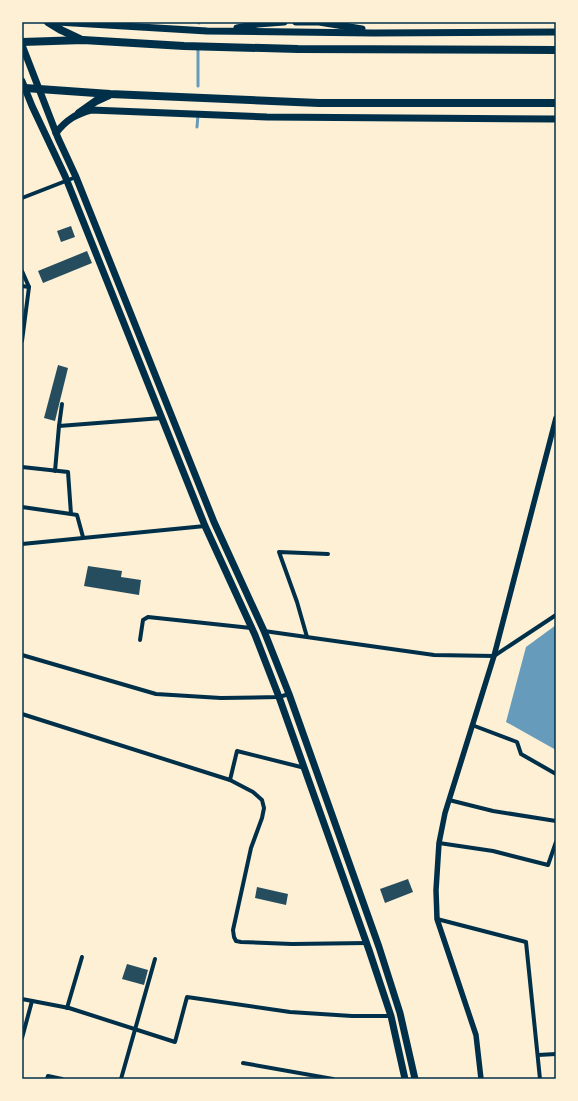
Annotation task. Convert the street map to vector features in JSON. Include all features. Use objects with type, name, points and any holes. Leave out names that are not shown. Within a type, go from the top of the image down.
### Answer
[{"type":"highway","points":[[48,22],[83,40]]},
{"type":"highway","points":[[22,44],[83,40],[206,47],[298,49],[556,50]]},
{"type":"highway","points":[[23,85],[38,88],[110,94],[319,103],[556,103]]},
{"type":"highway","points":[[79,113],[96,101],[110,94]]},
{"type":"main road","points":[[57,22],[207,31],[382,33],[556,32]]},
{"type":"main road","points":[[225,31],[258,24],[284,22]]},
{"type":"main road","points":[[296,22],[319,22],[382,33]]},
{"type":"main road","points":[[22,44],[56,133],[76,177],[214,522],[264,631],[289,694],[379,947],[400,1013],[415,1079]]},
{"type":"main road","points":[[23,85],[67,181],[205,526],[252,628],[279,697],[367,943],[391,1016],[405,1079]]},
{"type":"main road","points":[[56,133],[63,123],[79,113],[91,110],[275,117],[556,118]]},
{"type":"street","points":[[22,198],[76,177]]},
{"type":"street","points":[[22,271],[29,287],[22,341]]},
{"type":"street","points":[[22,286],[29,287]]},
{"type":"street","points":[[55,471],[62,404]]},
{"type":"street","points":[[59,426],[162,418]]},
{"type":"street","points":[[480,1079],[476,1035],[437,919],[436,890],[439,843],[444,813],[494,656],[556,418]]},
{"type":"street","points":[[22,467],[68,472],[71,514]]},
{"type":"street","points":[[22,507],[77,515],[84,537]]},
{"type":"street","points":[[22,544],[205,526]]},
{"type":"street","points":[[307,637],[298,602],[279,552],[328,554]]},
{"type":"street","points":[[264,631],[434,656],[494,656],[556,615]]},
{"type":"street","points":[[140,640],[143,620],[148,617],[252,628]]},
{"type":"street","points":[[22,655],[156,694],[221,698],[279,697],[289,694]]},
{"type":"street","points":[[22,714],[230,780],[253,792],[262,800],[264,808],[262,818],[251,848],[233,930],[236,941],[292,944],[367,943]]},
{"type":"street","points":[[472,725],[516,742],[522,754],[556,774]]},
{"type":"street","points":[[230,780],[237,750],[305,768]]},
{"type":"street","points":[[449,800],[494,811],[556,821]]},
{"type":"street","points":[[439,843],[493,851],[548,865],[556,842]]},
{"type":"street","points":[[437,919],[526,942],[540,1079]]},
{"type":"street","points":[[67,1008],[82,958]]},
{"type":"street","points":[[121,1079],[155,959]]},
{"type":"street","points":[[22,999],[67,1008],[175,1042],[187,997],[290,1012],[352,1016],[391,1016]]},
{"type":"street","points":[[22,1038],[32,1002]]},
{"type":"street","points":[[538,1055],[556,1054]]},
{"type":"street","points":[[243,1063],[333,1079]]},
{"type":"street","points":[[47,1079],[48,1076],[62,1079]]},
{"type":"water","points":[[556,625],[556,750],[506,722],[526,647]]},
{"type":"building","points":[[71,226],[75,237],[61,242],[57,231]]},
{"type":"building","points":[[87,251],[92,263],[43,283],[38,271]]},
{"type":"building","points":[[58,365],[68,368],[55,421],[44,418]]},
{"type":"building","points":[[88,566],[122,571],[121,577],[141,580],[139,595],[84,586]]},
{"type":"building","points":[[408,879],[413,892],[385,903],[380,889]]},
{"type":"building","points":[[257,887],[288,894],[286,905],[255,898]]},
{"type":"building","points":[[127,964],[148,970],[144,985],[122,979]]},
{"type":"waterway","points":[[198,50],[198,86]]},
{"type":"waterway","points":[[197,127],[198,115]]}]
